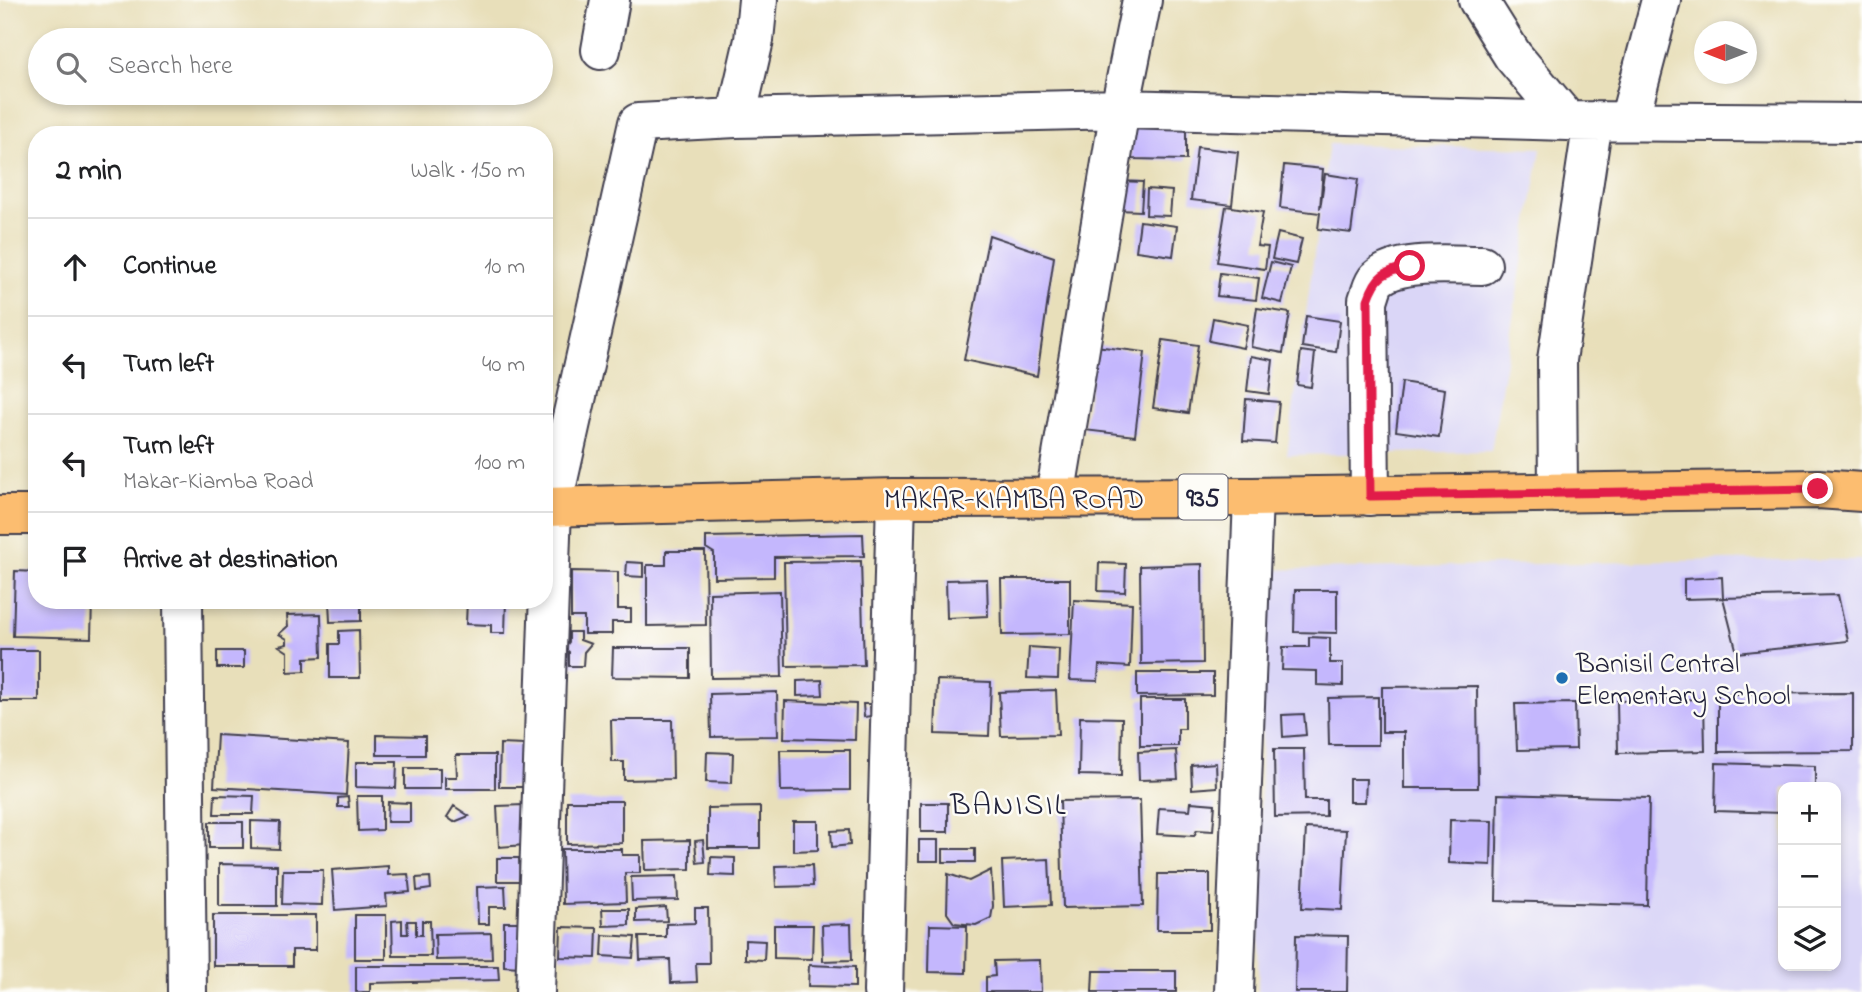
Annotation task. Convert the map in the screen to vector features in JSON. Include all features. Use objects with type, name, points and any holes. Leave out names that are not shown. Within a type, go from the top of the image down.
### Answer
[{"type":"main road","name":"MAKAR-KIAMBA ROAD","points":[[553,507],[896,498],[1370,496],[1818,489],[1862,492]]},
{"type":"main road","points":[[0,515],[28,515]]},
{"type":"street","points":[[601,50],[610,0]]},
{"type":"street","points":[[736,118],[754,40],[758,0]]},
{"type":"street","points":[[1055,497],[1120,110],[1142,0]]},
{"type":"street","points":[[1478,0],[1513,57],[1597,121]]},
{"type":"street","points":[[1558,493],[1556,360],[1597,121],[1661,0]]},
{"type":"street","points":[[553,486],[638,123],[736,118],[1120,110],[1597,121],[1862,123]]},
{"type":"street","points":[[1370,496],[1368,300],[1375,281],[1389,271],[1410,266],[1482,265]]},
{"type":"street","points":[[1234,992],[1253,497]]},
{"type":"street","points":[[883,992],[896,498]]},
{"type":"street","points":[[183,609],[187,992]]},
{"type":"street","points":[[535,992],[545,609]]},
{"type":"shaded area","points":[[1329,144],[1541,148],[1491,451],[1287,455]]},
{"type":"shaded area","name":"Banisil Central Elementary School","points":[[1726,560],[1862,560],[1862,992],[1258,992],[1264,570]]},
{"type":"building","points":[[1131,126],[1186,127],[1186,160],[1131,159]]},
{"type":"building","points":[[1197,147],[1238,152],[1232,205],[1191,200]]},
{"type":"building","points":[[1284,165],[1323,169],[1320,209],[1325,174],[1358,179],[1351,233],[1318,229],[1320,213],[1280,208]]},
{"type":"building","points":[[1119,181],[1143,182],[1141,211],[1118,210]]},
{"type":"building","points":[[1147,189],[1172,191],[1170,216],[1146,215]]},
{"type":"building","points":[[1226,206],[1263,212],[1257,246],[1268,247],[1265,269],[1217,262]]},
{"type":"building","points":[[1140,221],[1177,226],[1173,256],[1136,251]]},
{"type":"building","points":[[1278,233],[1302,239],[1296,264],[1272,259]]},
{"type":"building","points":[[989,235],[1054,257],[1037,376],[964,360]]},
{"type":"building","points":[[1271,262],[1291,267],[1282,303],[1262,298]]},
{"type":"building","points":[[1220,273],[1259,278],[1256,300],[1217,296]]},
{"type":"building","points":[[1257,308],[1290,313],[1283,353],[1251,347]]},
{"type":"building","points":[[1306,316],[1340,321],[1336,352],[1302,347]]},
{"type":"building","points":[[1213,318],[1248,325],[1243,348],[1209,341]]},
{"type":"building","points":[[1163,340],[1198,345],[1188,413],[1153,408]]},
{"type":"building","points":[[1095,346],[1145,352],[1135,436],[1084,430]]},
{"type":"building","points":[[1301,351],[1315,353],[1311,387],[1297,385]]},
{"type":"building","points":[[1251,356],[1273,360],[1269,394],[1247,391]]},
{"type":"building","points":[[1402,382],[1445,389],[1439,437],[1396,431]]},
{"type":"building","points":[[1246,399],[1279,402],[1275,443],[1243,441]]},
{"type":"building","points":[[863,534],[864,556],[774,557],[774,577],[714,578],[714,553],[706,548],[706,537]]},
{"type":"building","points":[[666,551],[705,551],[706,625],[647,626],[647,565],[666,565]]},
{"type":"building","points":[[861,561],[864,665],[786,666],[784,562]]},
{"type":"building","points":[[627,562],[643,563],[643,577],[626,576]]},
{"type":"building","points":[[1099,563],[1126,564],[1125,592],[1098,591]]},
{"type":"building","points":[[1202,564],[1203,663],[1141,664],[1140,566]]},
{"type":"building","points":[[15,571],[28,572],[28,609],[92,609],[91,638],[13,636]]},
{"type":"building","points":[[571,571],[618,572],[618,609],[631,609],[631,622],[612,622],[612,634],[584,634],[584,617],[571,617]]},
{"type":"building","points":[[1722,577],[1723,598],[1684,599],[1684,579]]},
{"type":"building","points":[[987,579],[988,616],[947,618],[946,580]]},
{"type":"building","points":[[1001,579],[1070,579],[1070,634],[1002,635]]},
{"type":"building","points":[[1295,590],[1337,590],[1337,633],[1294,632]]},
{"type":"building","points":[[780,591],[782,677],[711,678],[710,593]]},
{"type":"building","points":[[1838,595],[1848,641],[1737,653],[1723,598]]},
{"type":"building","points":[[1074,600],[1132,603],[1130,667],[1099,665],[1098,681],[1070,680]]},
{"type":"building","points":[[329,609],[361,609],[361,621],[330,622]]},
{"type":"building","points":[[467,609],[506,609],[505,633],[491,633],[491,625],[466,624]]},
{"type":"building","points":[[321,614],[322,657],[305,658],[305,671],[288,672],[288,652],[279,646],[287,644],[287,639],[279,634],[288,626],[287,615]]},
{"type":"building","points":[[359,630],[360,678],[330,678],[330,644],[339,644],[339,631]]},
{"type":"building","points":[[569,632],[580,632],[580,640],[591,644],[584,652],[583,666],[569,666],[569,652],[564,648],[569,642]]},
{"type":"building","points":[[1309,637],[1330,638],[1330,663],[1343,663],[1343,686],[1317,685],[1317,671],[1282,670],[1283,647],[1309,647]]},
{"type":"building","points":[[1029,647],[1059,649],[1058,679],[1027,678]]},
{"type":"building","points":[[613,648],[690,648],[690,678],[612,677]]},
{"type":"building","points":[[0,650],[39,650],[39,701],[0,701]]},
{"type":"building","points":[[217,651],[244,651],[244,668],[217,668]]},
{"type":"building","points":[[1137,673],[1213,673],[1213,695],[1137,696]]},
{"type":"building","points":[[822,680],[823,695],[797,696],[797,681]]},
{"type":"building","points":[[937,680],[991,682],[989,736],[935,734]]},
{"type":"building","points":[[1477,686],[1478,788],[1404,788],[1404,732],[1382,732],[1382,687]]},
{"type":"building","points":[[1056,690],[1058,735],[1001,736],[999,692]]},
{"type":"building","points":[[777,692],[778,736],[711,737],[710,694]]},
{"type":"building","points":[[1853,693],[1853,751],[1718,752],[1718,694]]},
{"type":"building","points":[[1378,697],[1378,745],[1329,745],[1328,698]]},
{"type":"building","points":[[1140,699],[1185,699],[1185,729],[1178,729],[1178,746],[1140,746]]},
{"type":"building","points":[[1704,699],[1705,751],[1618,753],[1617,701]]},
{"type":"building","points":[[785,701],[856,704],[855,740],[784,738]]},
{"type":"building","points":[[1575,703],[1576,749],[1517,750],[1515,704]]},
{"type":"building","points":[[863,704],[870,704],[871,716],[864,717]]},
{"type":"building","points":[[1304,714],[1306,735],[1283,737],[1282,715]]},
{"type":"building","points":[[1080,717],[1122,718],[1121,776],[1079,775]]},
{"type":"building","points":[[611,720],[672,720],[673,779],[624,780],[624,762],[612,762]]},
{"type":"building","points":[[217,735],[349,743],[346,795],[214,787]]},
{"type":"building","points":[[377,735],[425,736],[425,755],[377,755]]},
{"type":"building","points":[[500,744],[525,745],[524,787],[499,787]]},
{"type":"building","points":[[1274,749],[1304,749],[1305,800],[1326,800],[1326,816],[1275,817]]},
{"type":"building","points":[[780,750],[850,750],[850,790],[781,791]]},
{"type":"building","points":[[1176,750],[1178,779],[1139,780],[1138,752]]},
{"type":"building","points":[[707,752],[733,753],[732,783],[706,782]]},
{"type":"building","points":[[456,755],[495,755],[495,789],[445,789],[445,777],[457,777]]},
{"type":"building","points":[[356,762],[397,762],[396,788],[356,787]]},
{"type":"building","points":[[1216,763],[1217,787],[1192,789],[1191,765]]},
{"type":"building","points":[[1716,763],[1815,766],[1815,782],[1778,782],[1778,813],[1715,811]]},
{"type":"building","points":[[405,768],[440,768],[440,789],[405,789]]},
{"type":"building","points":[[1349,779],[1366,779],[1365,802],[1349,802]]},
{"type":"building","points":[[1498,794],[1649,798],[1647,905],[1496,901]]},
{"type":"building","points":[[215,795],[254,796],[253,814],[214,814]]},
{"type":"building","points":[[357,796],[382,796],[382,830],[358,831]]},
{"type":"building","points":[[348,797],[349,807],[338,807],[338,798]]},
{"type":"building","points":[[1140,800],[1143,906],[1063,908],[1060,801]]},
{"type":"building","points":[[567,801],[622,801],[622,843],[567,844]]},
{"type":"building","points":[[388,802],[410,803],[410,822],[387,822]]},
{"type":"building","points":[[1191,802],[1215,804],[1213,831],[1197,830],[1194,836],[1157,834],[1159,808],[1190,810]]},
{"type":"building","points":[[921,803],[948,803],[948,832],[921,832]]},
{"type":"building","points":[[522,805],[524,845],[499,847],[497,806]]},
{"type":"building","points":[[454,806],[469,816],[454,822],[447,817]]},
{"type":"building","points":[[760,807],[760,848],[708,848],[708,808]]},
{"type":"building","points":[[1450,820],[1492,821],[1491,865],[1449,863]]},
{"type":"building","points":[[251,821],[280,822],[279,849],[251,848]]},
{"type":"building","points":[[793,821],[818,821],[818,850],[793,851]]},
{"type":"building","points":[[209,822],[243,822],[243,848],[209,848]]},
{"type":"building","points":[[1306,828],[1346,830],[1342,910],[1302,908]]},
{"type":"building","points":[[849,830],[850,845],[832,847],[831,831]]},
{"type":"building","points":[[690,840],[690,869],[645,870],[644,841]]},
{"type":"building","points":[[703,840],[705,862],[697,863],[695,841]]},
{"type":"building","points":[[919,840],[938,840],[938,861],[919,861]]},
{"type":"building","points":[[562,849],[622,849],[622,855],[640,855],[640,873],[625,873],[626,902],[563,904]]},
{"type":"building","points":[[943,849],[975,849],[975,862],[943,862]]},
{"type":"building","points":[[711,857],[735,858],[735,876],[710,875]]},
{"type":"building","points":[[497,858],[519,858],[520,881],[497,881]]},
{"type":"building","points":[[1049,859],[1051,905],[1004,907],[1002,861]]},
{"type":"building","points":[[219,864],[277,865],[277,906],[219,906]]},
{"type":"building","points":[[812,865],[813,886],[776,887],[775,866]]},
{"type":"building","points":[[388,866],[388,875],[408,874],[410,892],[386,894],[387,906],[335,910],[332,870]]},
{"type":"building","points":[[283,870],[323,870],[322,905],[282,904]]},
{"type":"building","points":[[991,870],[991,918],[976,925],[954,923],[947,913],[948,874],[969,881]]},
{"type":"building","points":[[1158,874],[1210,874],[1210,930],[1157,930]]},
{"type":"building","points":[[677,876],[678,900],[632,901],[631,877]]},
{"type":"building","points":[[430,877],[431,889],[417,891],[416,878]]},
{"type":"building","points":[[505,886],[506,907],[489,907],[489,924],[478,924],[477,887]]},
{"type":"building","points":[[666,907],[667,921],[636,922],[636,909]]},
{"type":"building","points":[[695,908],[708,908],[709,963],[696,963],[697,982],[671,983],[670,959],[640,960],[639,937],[666,937],[666,924],[695,923]]},
{"type":"building","points":[[602,909],[629,909],[629,925],[603,926]]},
{"type":"building","points":[[213,915],[316,915],[316,950],[292,950],[292,966],[213,966]]},
{"type":"building","points":[[355,915],[386,915],[386,959],[355,959]]},
{"type":"building","points":[[402,920],[402,934],[408,934],[407,921],[416,921],[416,935],[422,935],[422,921],[430,921],[431,956],[393,956],[392,921]]},
{"type":"building","points":[[504,922],[521,922],[521,967],[504,966]]},
{"type":"building","points":[[851,924],[852,960],[823,961],[822,925]]},
{"type":"building","points":[[774,925],[813,925],[812,959],[774,958]]},
{"type":"building","points":[[930,925],[967,926],[966,973],[929,972]]},
{"type":"building","points":[[561,927],[597,928],[596,958],[560,957]]},
{"type":"building","points":[[491,933],[492,959],[436,960],[435,934]]},
{"type":"building","points":[[603,935],[635,937],[633,958],[602,956]]},
{"type":"building","points":[[1296,935],[1348,936],[1347,992],[1295,992]]},
{"type":"building","points":[[745,940],[765,941],[764,960],[745,959]]},
{"type":"building","points":[[1040,960],[1041,992],[986,992],[986,977],[995,976],[994,961]]},
{"type":"building","points":[[809,965],[855,967],[855,987],[808,986]]},
{"type":"building","points":[[356,966],[498,966],[499,980],[370,983],[370,992],[356,992]]},
{"type":"building","points":[[1093,971],[1176,971],[1176,992],[1092,992]]},
{"type":"place","name":"Banisil Central Elementary School","points":[[1562,678]]},
{"type":"district","name":"BANISIL","points":[[1009,804]]},
{"type":"route","points":[[1410,266],[1389,271],[1375,281],[1368,300],[1370,496],[1818,489]]}]
